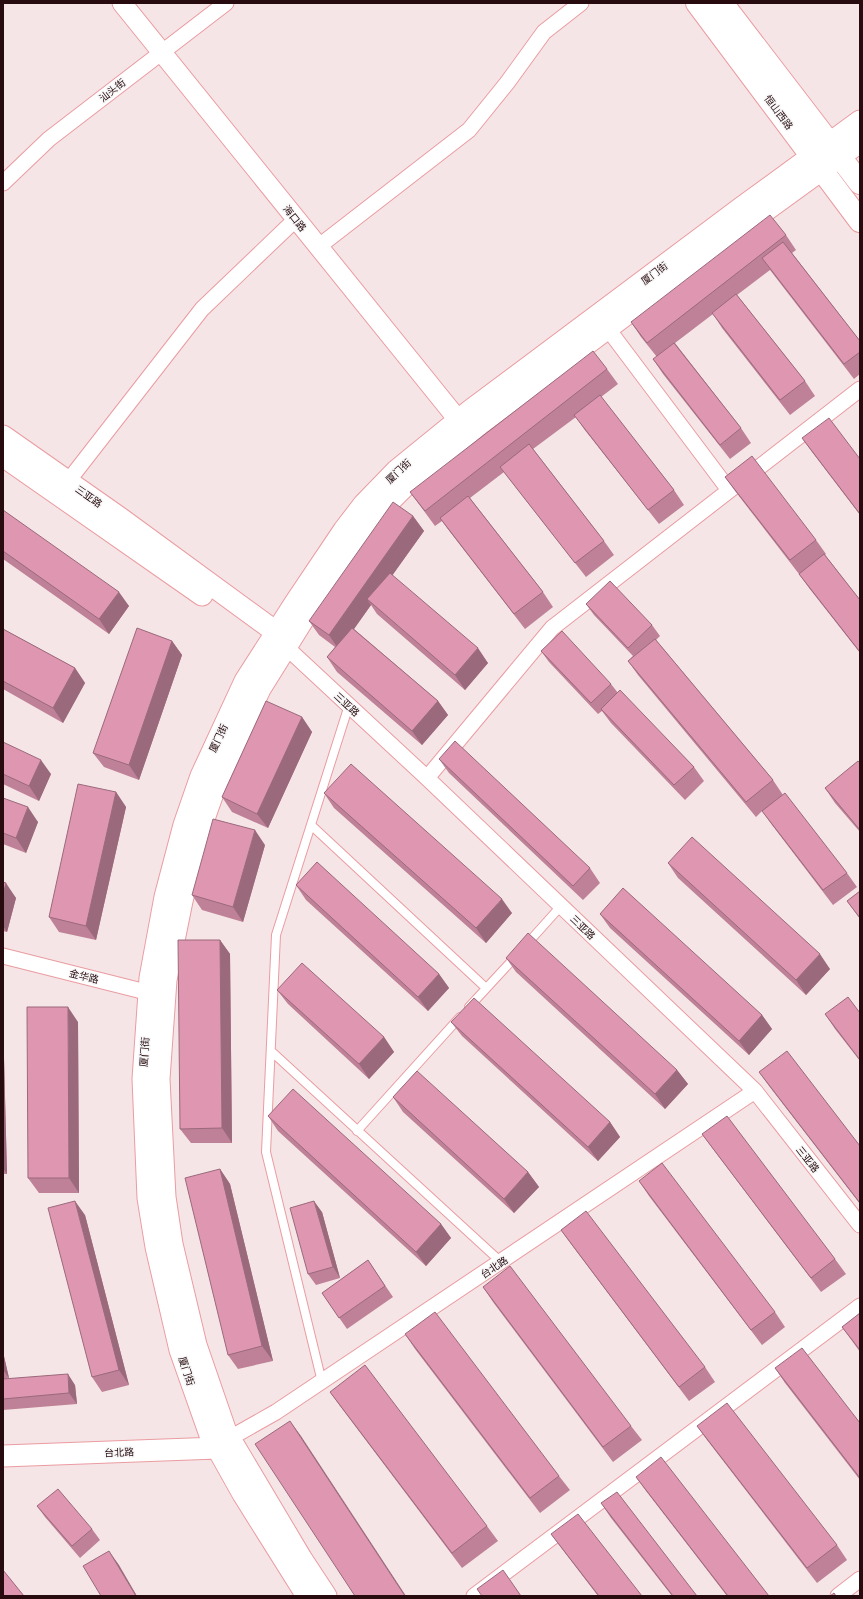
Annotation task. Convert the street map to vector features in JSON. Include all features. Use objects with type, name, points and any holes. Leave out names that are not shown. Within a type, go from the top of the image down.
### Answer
[{"type":"main road","name":"恒山西路","points":[[697,3],[860,221]]},
{"type":"main road","points":[[722,3],[860,183]]},
{"type":"main road","name":"厦门街","points":[[307,1596],[247,1501],[223,1439],[194,1338],[172,1244],[165,1197],[159,1079],[157,995],[166,980],[182,901],[200,830],[217,782],[260,689],[278,640],[376,515],[463,426],[603,322],[741,208],[817,163],[835,150],[860,121]]},
{"type":"main road","name":"厦门街","points":[[835,150],[860,142]]},
{"type":"main road","name":"三亚路","points":[[3,436],[63,488]]},
{"type":"main road","name":"三亚路","points":[[3,456],[120,518],[278,640]]},
{"type":"main road","name":"厦门街","points":[[223,1439],[326,1596]]},
{"type":"main road","name":"台北路","points":[[3,1442],[223,1439]]},
{"type":"main road","name":"台北路","points":[[3,1456],[223,1439]]},
{"type":"street","name":"海口路","points":[[122,3],[463,426]]},
{"type":"street","name":"汕头街","points":[[3,183],[49,139],[226,3]]},
{"type":"street","points":[[318,247],[469,130],[507,83],[544,32],[581,3]]},
{"type":"street","points":[[63,488],[202,309],[296,219]]},
{"type":"street","points":[[603,322],[729,490]]},
{"type":"street","points":[[427,778],[552,628],[860,389]]},
{"type":"street","name":"三亚路","points":[[278,640],[427,778],[755,1091],[860,1225]]},
{"type":"street","name":"金华路","points":[[3,956],[157,995]]},
{"type":"street","name":"台北路","points":[[223,1439],[276,1412],[322,1382],[755,1091]]},
{"type":"street","points":[[474,1596],[860,1306]]},
{"type":"street","points":[[838,1596],[860,1579]]},
{"type":"lane","points":[[322,1382],[266,1152],[270,1051],[276,935],[349,706]]},
{"type":"lane","points":[[311,825],[486,988]]},
{"type":"lane","points":[[358,1131],[561,906]]},
{"type":"lane","points":[[270,1051],[501,1262]]},
{"type":"building","points":[[770,215],[786,235],[647,343],[631,322]]},
{"type":"building","points":[[783,242],[860,341],[860,352],[844,364],[762,258]]},
{"type":"building","points":[[736,294],[805,381],[780,400],[712,313]]},
{"type":"building","points":[[674,343],[741,428],[720,445],[653,359]]},
{"type":"building","points":[[593,351],[607,369],[425,511],[410,492]]},
{"type":"building","points":[[600,395],[674,490],[648,510],[574,415]]},
{"type":"building","points":[[829,418],[860,459],[860,514],[802,438]]},
{"type":"building","points":[[529,444],[604,541],[575,563],[500,467]]},
{"type":"building","points":[[752,456],[816,540],[790,560],[725,477]]},
{"type":"building","points":[[468,496],[543,592],[514,614],[440,518]]},
{"type":"building","points":[[393,502],[413,516],[329,635],[309,621]]},
{"type":"building","points":[[3,510],[119,592],[99,619],[3,551]]},
{"type":"building","points":[[824,554],[860,600],[860,652],[799,574]]},
{"type":"building","points":[[390,573],[478,648],[455,675],[367,599]]},
{"type":"building","points":[[610,581],[652,625],[628,648],[586,604]]},
{"type":"building","points":[[137,628],[172,641],[129,765],[93,753]]},
{"type":"building","points":[[352,628],[438,701],[412,731],[327,657]]},
{"type":"building","points":[[3,629],[75,668],[53,708],[3,681]]},
{"type":"building","points":[[562,631],[611,684],[591,703],[541,651]]},
{"type":"building","points":[[655,639],[773,780],[746,802],[628,661]]},
{"type":"building","points":[[620,690],[694,767],[674,785],[601,709]]},
{"type":"building","points":[[266,701],[302,717],[257,814],[222,797]]},
{"type":"building","points":[[455,741],[590,868],[573,886],[439,759]]},
{"type":"building","points":[[3,742],[41,760],[29,786],[3,774]]},
{"type":"building","points":[[858,761],[860,763],[860,830],[825,788]]},
{"type":"building","points":[[351,764],[502,899],[476,928],[324,793]]},
{"type":"building","points":[[78,784],[116,792],[86,926],[49,917]]},
{"type":"building","points":[[785,793],[847,873],[823,890],[762,811]]},
{"type":"building","points":[[3,798],[28,807],[16,838],[3,833]]},
{"type":"building","points":[[213,819],[255,830],[233,907],[192,895]]},
{"type":"building","points":[[692,837],[820,954],[796,980],[668,863]]},
{"type":"building","points":[[317,862],[439,974],[418,997],[296,885]]},
{"type":"building","points":[[3,882],[6,883],[3,895]]},
{"type":"building","points":[[623,888],[762,1015],[739,1041],[600,914]]},
{"type":"building","points":[[860,891],[860,918],[847,901]]},
{"type":"building","points":[[528,933],[677,1070],[655,1094],[506,958]]},
{"type":"building","points":[[178,940],[220,940],[222,1128],[180,1129]]},
{"type":"building","points":[[302,963],[384,1037],[359,1064],[277,990]]},
{"type":"building","points":[[848,997],[860,1013],[860,1060],[825,1014]]},
{"type":"building","points":[[474,998],[610,1122],[588,1147],[451,1022]]},
{"type":"building","points":[[27,1007],[68,1007],[69,1178],[28,1178]]},
{"type":"building","points":[[787,1051],[860,1146],[860,1203],[759,1072]]},
{"type":"building","points":[[417,1071],[528,1172],[504,1199],[393,1097]]},
{"type":"building","points":[[293,1089],[441,1224],[416,1252],[268,1116]]},
{"type":"building","points":[[727,1116],[835,1259],[811,1278],[702,1134]]},
{"type":"building","points":[[662,1163],[775,1312],[751,1330],[639,1181]]},
{"type":"building","points":[[220,1169],[262,1346],[228,1355],[185,1178]]},
{"type":"building","points":[[75,1201],[119,1370],[92,1377],[48,1208]]},
{"type":"building","points":[[314,1201],[333,1267],[308,1274],[290,1208]]},
{"type":"building","points":[[586,1211],[705,1367],[679,1387],[561,1230]]},
{"type":"building","points":[[368,1260],[385,1286],[339,1318],[322,1293]]},
{"type":"building","points":[[510,1266],[631,1426],[603,1447],[483,1287]]},
{"type":"building","points":[[435,1312],[559,1476],[530,1498],[405,1334]]},
{"type":"building","points":[[860,1313],[860,1350],[842,1327]]},
{"type":"building","points":[[802,1348],[860,1423],[860,1478],[775,1368]]},
{"type":"building","points":[[365,1365],[487,1526],[452,1553],[330,1392]]},
{"type":"building","points":[[68,1374],[69,1393],[3,1399],[3,1379]]},
{"type":"building","points":[[727,1403],[837,1545],[807,1568],[697,1426]]},
{"type":"building","points":[[290,1421],[405,1596],[355,1596],[255,1444]]},
{"type":"building","points":[[661,1457],[769,1596],[728,1596],[636,1477]]},
{"type":"building","points":[[58,1489],[92,1529],[72,1546],[37,1506]]},
{"type":"building","points":[[617,1492],[697,1596],[673,1596],[601,1503]]},
{"type":"building","points":[[578,1514],[642,1596],[599,1596],[551,1534]]},
{"type":"building","points":[[109,1551],[136,1596],[101,1596],[83,1566]]},
{"type":"building","points":[[3,1570],[24,1596],[3,1596]]},
{"type":"building","points":[[503,1570],[521,1596],[482,1596],[477,1589]]}]
